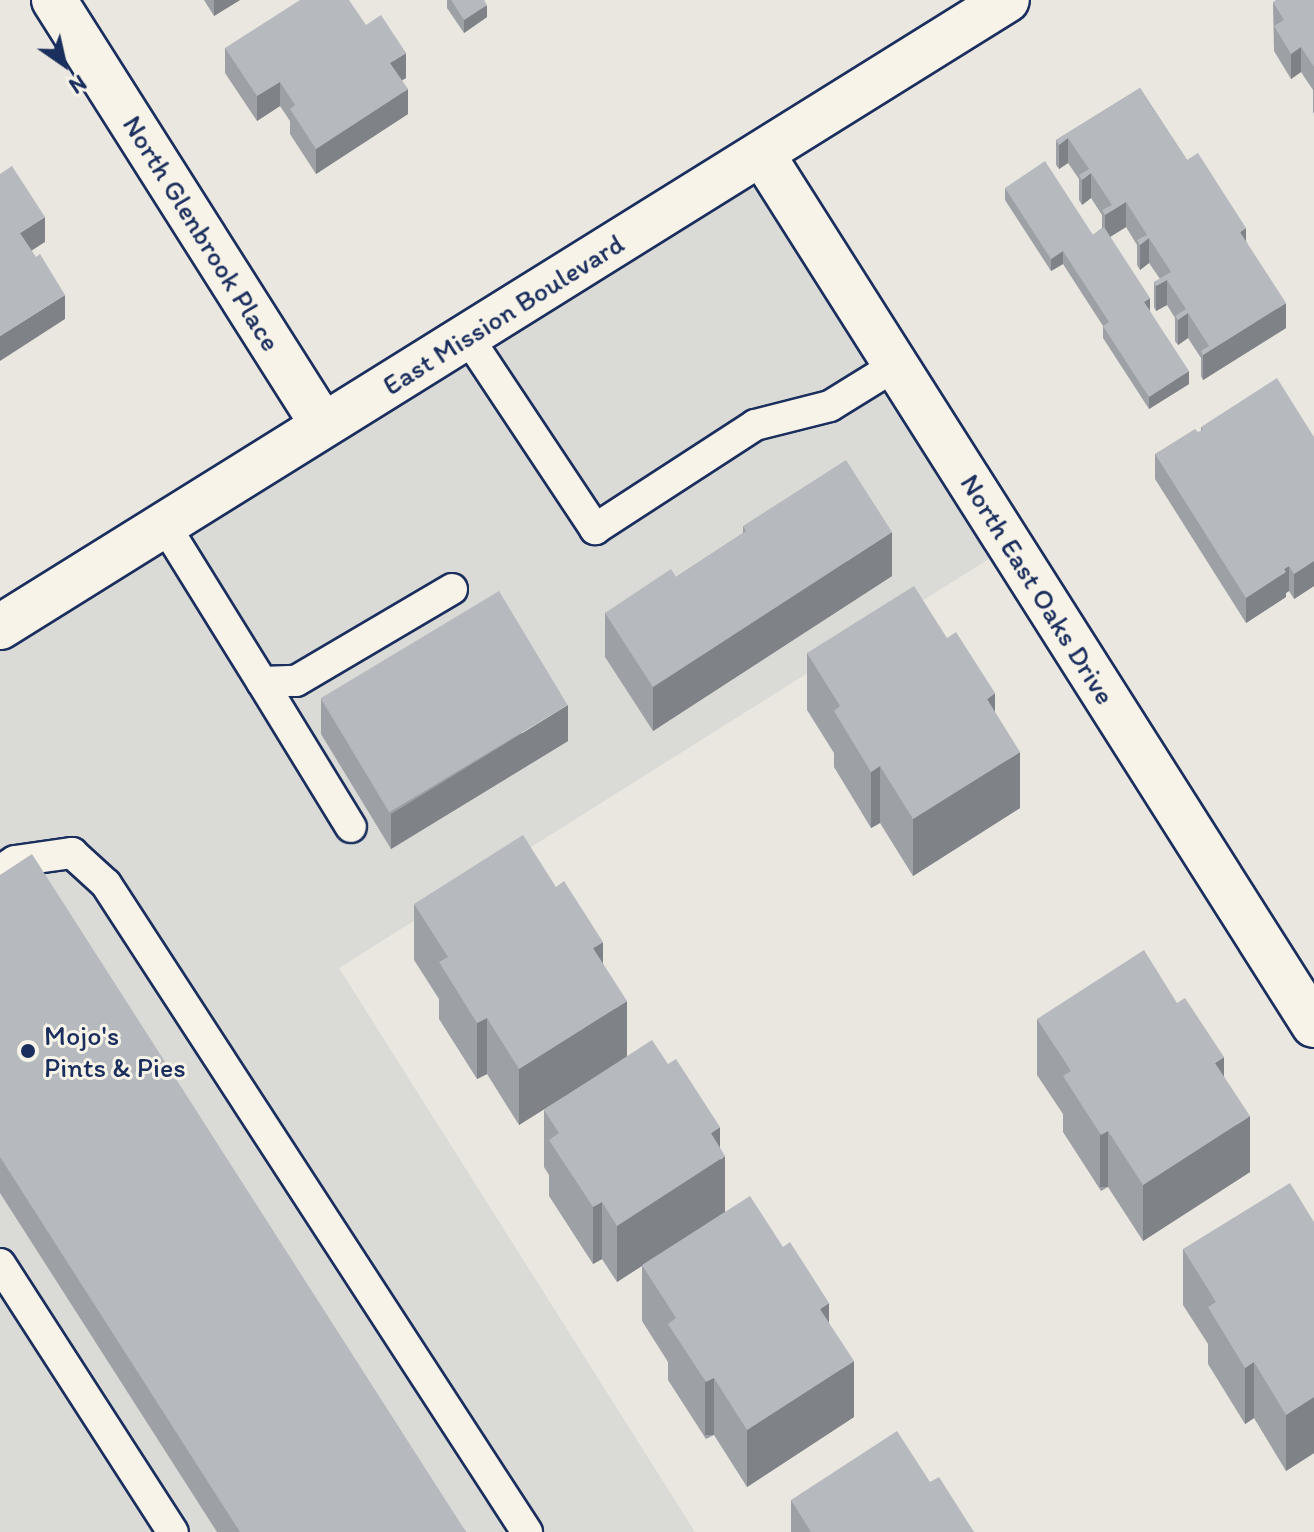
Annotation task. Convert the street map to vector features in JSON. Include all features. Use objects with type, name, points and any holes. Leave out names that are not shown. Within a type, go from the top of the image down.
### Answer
[{"type":"street","name":"North Glenbrook Place","points":[[54,0],[323,425]]},
{"type":"street","name":"East Mission Boulevard","points":[[0,627],[1007,0]]},
{"type":"street","name":"North East Oaks Drive","points":[[762,154],[1314,1025]]},
{"type":"lane","points":[[467,336],[595,529],[755,425],[830,406],[896,365]]},
{"type":"lane","points":[[164,524],[351,827]]},
{"type":"lane","points":[[262,682],[296,681],[452,589]]},
{"type":"lane","points":[[0,871],[15,861],[72,853],[106,884],[527,1532]]},
{"type":"lane","points":[[0,1264],[173,1532]]},
{"type":"shaded area","points":[[762,154],[1011,545],[339,968],[695,1532],[0,1532],[0,627]]},
{"type":"building","points":[[300,0],[349,0],[366,25],[381,15],[406,53],[390,63],[408,89],[316,149],[290,109],[295,105],[280,82],[257,96],[225,48]]},
{"type":"building","points":[[451,0],[484,0],[487,5],[464,20]]},
{"type":"building","points":[[1314,0],[1314,67],[1301,47],[1291,54],[1274,26],[1284,20],[1273,2]]},
{"type":"building","points":[[1140,88],[1187,160],[1198,153],[1246,228],[1240,232],[1286,303],[1203,355],[1201,351],[1209,346],[1188,313],[1178,320],[1175,316],[1186,309],[1167,280],[1156,286],[1154,282],[1171,272],[1149,238],[1140,245],[1137,240],[1147,235],[1126,202],[1105,215],[1102,210],[1112,205],[1091,173],[1082,180],[1079,175],[1089,169],[1068,138],[1059,145],[1056,140]]},
{"type":"building","points":[[1045,161],[1093,235],[1104,227],[1150,298],[1144,302],[1189,371],[1149,397],[1103,326],[1109,322],[1063,251],[1051,259],[1005,188]]},
{"type":"building","points":[[12,166],[45,217],[20,233],[36,257],[40,254],[65,295],[0,336],[0,174]]},
{"type":"building","points":[[1277,378],[1314,437],[1314,561],[1294,574],[1289,566],[1284,569],[1286,572],[1246,598],[1155,454],[1195,429],[1198,432],[1203,430],[1201,427]]},
{"type":"building","points":[[846,460],[892,532],[653,687],[605,613],[671,569],[676,577],[746,531],[743,526]]},
{"type":"building","points":[[914,586],[947,638],[956,632],[995,693],[987,699],[1020,752],[913,819],[880,766],[871,772],[834,711],[840,706],[807,653]]},
{"type":"building","points":[[499,591],[568,705],[389,812],[321,698]]},
{"type":"building","points":[[523,835],[556,887],[564,881],[603,942],[593,948],[627,1001],[519,1069],[487,1018],[477,1023],[439,962],[448,957],[414,904]]},
{"type":"building","points":[[32,854],[466,1532],[240,1532],[0,1157],[0,875]]},
{"type":"building","points":[[1144,950],[1177,1003],[1185,998],[1224,1057],[1215,1063],[1250,1116],[1143,1185],[1108,1131],[1101,1135],[1063,1076],[1071,1071],[1037,1019]]},
{"type":"building","points":[[652,1040],[668,1064],[676,1059],[720,1127],[711,1133],[725,1156],[617,1226],[602,1202],[593,1207],[549,1140],[559,1133],[544,1110]]},
{"type":"building","points":[[1290,1183],[1314,1222],[1314,1397],[1286,1415],[1254,1362],[1245,1368],[1208,1307],[1216,1302],[1183,1249]]},
{"type":"building","points":[[750,1196],[783,1247],[790,1242],[829,1303],[820,1309],[854,1361],[747,1430],[714,1378],[706,1382],[668,1324],[676,1318],[642,1265]]},
{"type":"building","points":[[897,1431],[930,1482],[939,1477],[974,1532],[811,1532],[791,1500]]},
{"type":"place","name":"Mojo's Pints & Pies","points":[[28,1051]]}]
